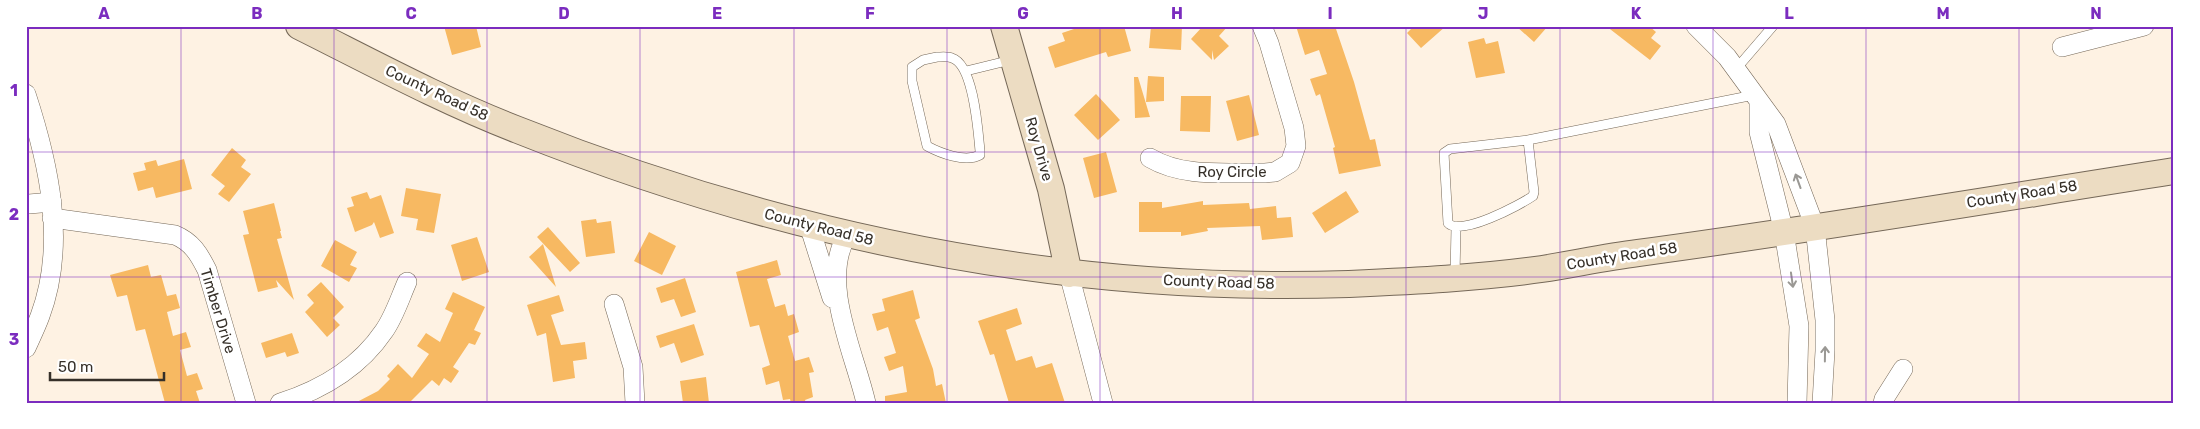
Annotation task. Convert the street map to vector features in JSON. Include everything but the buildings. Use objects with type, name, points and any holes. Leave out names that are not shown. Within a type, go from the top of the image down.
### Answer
[{"type":"street","name":"County Road 58","points":[[299,26],[417,84],[513,128],[607,164],[681,189],[847,235],[976,261],[1069,274],[1266,285],[1346,284],[1455,278],[1541,269],[2174,171]]},
{"type":"street","name":"Roy Drive","points":[[1004,26],[1051,189],[1069,274]]},
{"type":"street","name":"Roy Circle","points":[[1150,158],[1173,169],[1193,172],[1265,173],[1285,168],[1290,163],[1296,146],[1294,128],[1262,26]]},
{"type":"street","points":[[1696,26],[1736,69],[1776,124],[1815,227],[1825,320],[1822,403]]},
{"type":"street","points":[[2062,47],[2144,26]]},
{"type":"street","points":[[26,94],[42,142],[52,210],[52,251],[46,291],[40,315],[26,348]]},
{"type":"street","points":[[1756,98],[1759,132],[1784,232],[1799,326],[1797,403]]},
{"type":"street","name":"Timber Drive","points":[[29,204],[175,235],[190,244],[198,253],[207,270],[246,403]]},
{"type":"street","points":[[809,225],[830,295],[841,314]]},
{"type":"street","points":[[847,235],[841,245],[837,258],[841,314],[866,403]]},
{"type":"street","points":[[1069,274],[1103,403]]},
{"type":"street","points":[[280,403],[320,387],[358,360],[386,329],[408,282]]},
{"type":"street","points":[[614,304],[633,367],[635,403]]},
{"type":"street","points":[[1883,403],[1903,369]]},
{"type":"lane","points":[[1736,69],[1773,26]]},
{"type":"lane","points":[[937,57],[952,58],[961,64],[966,71],[980,151],[980,155],[974,158],[943,153],[927,146],[912,81],[912,67],[922,60],[937,57]]},
{"type":"lane","points":[[966,71],[1014,60]]},
{"type":"lane","points":[[1528,140],[1533,196],[1475,225],[1456,228],[1448,223],[1442,157],[1444,152],[1450,149],[1528,140],[1756,98]]},
{"type":"lane","points":[[1455,278],[1456,228]]}]
